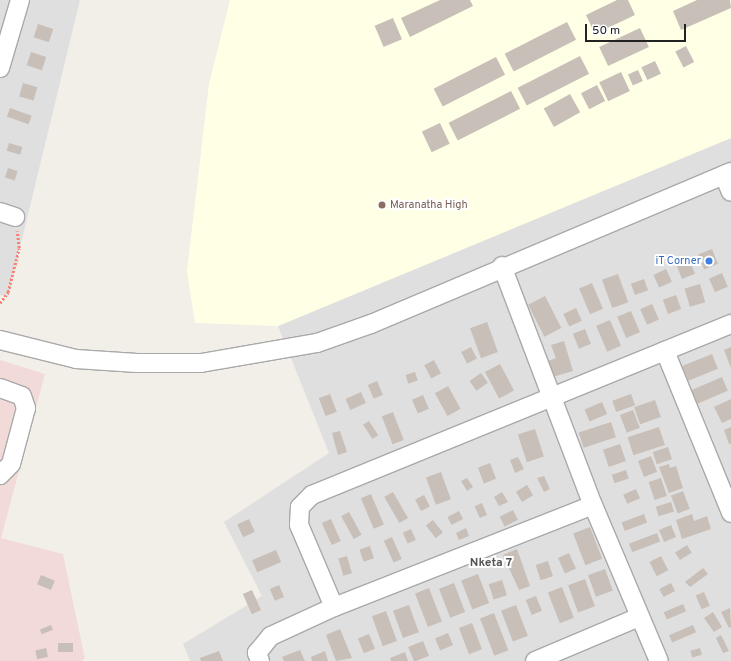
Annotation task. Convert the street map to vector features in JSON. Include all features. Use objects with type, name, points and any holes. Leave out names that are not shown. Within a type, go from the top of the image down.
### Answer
[{"type":"street","points":[[0,68],[7,25],[20,0]]},
{"type":"street","points":[[0,340],[76,359],[137,364],[208,362],[317,343],[371,324],[502,266],[728,174],[731,192]]},
{"type":"street","points":[[502,266],[594,505],[639,617],[659,661]]},
{"type":"street","points":[[334,607],[299,524],[300,507],[312,495],[554,399],[731,324]]},
{"type":"street","points":[[665,352],[731,512]]},
{"type":"street","points":[[0,388],[22,396],[26,408],[11,464],[0,476]]},
{"type":"street","points":[[260,661],[257,652],[271,636],[334,607],[594,505]]},
{"type":"street","points":[[535,661],[639,617]]},
{"type":"path","points":[[0,303],[8,292],[18,248],[8,215]]},
{"type":"shaded area","points":[[0,0],[80,0],[8,297],[0,295]]},
{"type":"shaded area","name":"Maranatha High","points":[[230,0],[731,0],[731,138],[278,326],[195,323],[187,271],[209,84]]},
{"type":"shaded area","points":[[731,138],[731,661],[190,661],[183,644],[262,596],[224,522],[329,453],[278,326]]},
{"type":"shaded area","points":[[0,360],[45,374],[1,538],[63,554],[85,659],[81,661],[0,661]]},
{"type":"building","points":[[440,0],[470,0],[473,6],[410,37],[401,18]]},
{"type":"building","points":[[617,0],[628,0],[635,15],[595,34],[586,15]]},
{"type":"building","points":[[697,0],[730,0],[731,8],[681,30],[673,11]]},
{"type":"building","points":[[393,18],[402,39],[384,47],[375,26]]},
{"type":"building","points":[[567,22],[576,40],[514,72],[505,54]]},
{"type":"building","points":[[38,24],[53,29],[49,42],[34,37]]},
{"type":"building","points":[[640,28],[649,47],[608,66],[599,47]]},
{"type":"building","points":[[686,46],[694,62],[683,67],[675,51]]},
{"type":"building","points":[[31,52],[46,57],[42,70],[27,65]]},
{"type":"building","points":[[580,56],[589,74],[527,106],[518,88]]},
{"type":"building","points":[[496,57],[505,75],[443,107],[434,89]]},
{"type":"building","points":[[655,61],[661,74],[647,80],[641,67]]},
{"type":"building","points":[[638,70],[643,81],[633,85],[628,74]]},
{"type":"building","points":[[621,72],[630,91],[608,101],[599,82]]},
{"type":"building","points":[[23,83],[37,87],[34,101],[19,96]]},
{"type":"building","points":[[597,85],[605,101],[589,109],[581,93]]},
{"type":"building","points":[[511,91],[520,109],[458,141],[449,123]]},
{"type":"building","points":[[570,94],[580,112],[554,127],[544,109]]},
{"type":"building","points":[[10,108],[32,116],[29,124],[7,116]]},
{"type":"building","points":[[440,123],[450,144],[432,152],[422,131]]},
{"type":"building","points":[[9,143],[22,147],[20,155],[7,151]]},
{"type":"building","points":[[8,168],[18,171],[15,180],[5,178]]},
{"type":"building","points":[[712,249],[718,264],[704,269],[698,255]]},
{"type":"building","points":[[689,259],[695,274],[682,279],[676,264]]},
{"type":"building","points":[[666,269],[672,282],[659,288],[653,275]]},
{"type":"building","points":[[722,273],[728,287],[715,292],[709,278]]},
{"type":"building","points":[[618,274],[628,302],[612,308],[602,280]]},
{"type":"building","points":[[644,279],[648,290],[635,295],[631,284]]},
{"type":"building","points":[[592,283],[603,309],[590,314],[579,288]]},
{"type":"building","points":[[700,284],[705,302],[690,307],[685,288]]},
{"type":"building","points":[[676,295],[681,309],[668,314],[663,300]]},
{"type":"building","points":[[545,296],[561,328],[544,337],[528,305]]},
{"type":"building","points":[[652,304],[659,320],[647,325],[640,309]]},
{"type":"building","points":[[576,308],[582,321],[569,327],[563,314]]},
{"type":"building","points":[[631,311],[640,332],[626,338],[617,317]]},
{"type":"building","points":[[610,320],[621,346],[607,352],[596,326]]},
{"type":"building","points":[[487,322],[498,352],[481,358],[470,328]]},
{"type":"building","points":[[585,329],[591,344],[579,349],[573,334]]},
{"type":"building","points":[[564,341],[573,371],[553,377],[548,361],[556,358],[551,345]]},
{"type":"building","points":[[471,347],[477,359],[467,364],[461,352]]},
{"type":"building","points":[[731,347],[731,368],[724,350]]},
{"type":"building","points":[[712,354],[718,369],[688,381],[682,366]]},
{"type":"building","points":[[434,360],[441,373],[431,378],[424,365]]},
{"type":"building","points":[[500,364],[514,390],[499,398],[485,372]]},
{"type":"building","points":[[415,372],[418,381],[408,384],[405,375]]},
{"type":"building","points":[[481,373],[488,383],[476,391],[470,381]]},
{"type":"building","points":[[722,377],[728,391],[697,404],[692,390]]},
{"type":"building","points":[[377,381],[383,395],[374,399],[368,385]]},
{"type":"building","points":[[448,386],[461,409],[447,416],[435,393]]},
{"type":"building","points":[[361,392],[366,403],[350,410],[345,399]]},
{"type":"building","points":[[330,394],[337,412],[326,416],[319,398]]},
{"type":"building","points":[[631,394],[635,405],[616,412],[612,401]]},
{"type":"building","points":[[423,395],[429,409],[418,413],[412,400]]},
{"type":"building","points":[[731,399],[731,419],[722,423],[714,407]]},
{"type":"building","points":[[655,400],[661,417],[640,424],[634,407]]},
{"type":"building","points":[[602,402],[607,414],[590,421],[585,409]]},
{"type":"building","points":[[633,410],[640,428],[627,433],[620,415]]},
{"type":"building","points":[[393,412],[404,440],[393,444],[382,416]]},
{"type":"building","points":[[369,421],[378,435],[372,439],[363,425]]},
{"type":"building","points":[[611,422],[616,437],[584,448],[579,433]]},
{"type":"building","points":[[659,427],[665,445],[633,455],[628,437]]},
{"type":"building","points":[[731,427],[731,444],[729,444],[724,430]]},
{"type":"building","points":[[535,429],[544,457],[527,462],[518,435]]},
{"type":"building","points":[[340,431],[347,452],[338,455],[332,433]]},
{"type":"building","points":[[620,444],[626,461],[609,467],[603,450]]},
{"type":"building","points":[[668,447],[672,459],[657,464],[653,452]]},
{"type":"building","points":[[651,456],[657,472],[644,477],[638,461]]},
{"type":"building","points":[[518,457],[524,469],[515,473],[510,460]]},
{"type":"building","points":[[490,463],[496,479],[484,484],[478,468]]},
{"type":"building","points":[[669,464],[670,468],[676,466],[683,488],[669,493],[659,467]]},
{"type":"building","points":[[626,470],[629,479],[615,483],[612,475]]},
{"type":"building","points":[[441,472],[451,499],[436,505],[426,477]]},
{"type":"building","points":[[544,476],[550,489],[544,492],[537,478]]},
{"type":"building","points":[[467,478],[473,487],[467,491],[461,481]]},
{"type":"building","points":[[661,478],[667,496],[655,500],[649,482]]},
{"type":"building","points":[[527,485],[533,495],[522,502],[516,492]]},
{"type":"building","points":[[636,489],[640,498],[627,504],[623,495]]},
{"type":"building","points":[[683,491],[690,509],[678,513],[671,496]]},
{"type":"building","points":[[393,492],[408,518],[399,523],[384,497]]},
{"type":"building","points":[[502,492],[508,502],[499,506],[494,497]]},
{"type":"building","points":[[371,494],[384,524],[374,529],[361,498]]},
{"type":"building","points":[[424,495],[430,507],[421,511],[415,500]]},
{"type":"building","points":[[671,502],[674,512],[659,516],[656,507]]},
{"type":"building","points":[[482,503],[487,515],[480,518],[475,506]]},
{"type":"building","points":[[513,510],[518,520],[505,527],[500,517]]},
{"type":"building","points":[[459,511],[463,519],[452,525],[447,517]]},
{"type":"building","points":[[349,512],[362,535],[354,539],[341,516]]},
{"type":"building","points":[[644,514],[647,522],[625,531],[622,523]]},
{"type":"building","points":[[692,514],[694,521],[707,516],[711,529],[682,539],[676,520]]},
{"type":"building","points":[[249,519],[255,532],[243,537],[237,524]]},
{"type":"building","points":[[331,519],[341,541],[332,545],[322,523]]},
{"type":"building","points":[[433,520],[443,533],[436,538],[426,526]]},
{"type":"building","points":[[671,525],[676,537],[664,542],[659,530]]},
{"type":"building","points":[[590,527],[602,559],[585,565],[573,533]]},
{"type":"building","points":[[466,528],[469,536],[459,540],[456,533]]},
{"type":"building","points":[[411,529],[416,540],[408,544],[403,533]]},
{"type":"building","points":[[657,533],[660,541],[632,552],[629,544]]},
{"type":"building","points":[[392,537],[402,559],[394,563],[384,541]]},
{"type":"building","points":[[687,545],[692,553],[680,560],[675,552]]},
{"type":"building","points":[[370,546],[374,558],[364,562],[360,549]]},
{"type":"building","points":[[517,549],[530,586],[519,590],[503,555]]},
{"type":"building","points":[[276,550],[281,562],[257,572],[252,560]]},
{"type":"building","points":[[569,553],[576,569],[565,573],[558,558]]},
{"type":"building","points":[[347,556],[352,573],[343,576],[338,558]]},
{"type":"building","points":[[661,556],[668,570],[657,576],[649,562]]},
{"type":"building","points":[[548,561],[553,576],[541,580],[536,565]]},
{"type":"building","points":[[703,568],[708,574],[690,587],[685,582]]},
{"type":"building","points":[[605,569],[613,591],[596,597],[588,575]]},
{"type":"building","points":[[478,574],[489,603],[472,609],[461,580]]},
{"type":"building","points":[[41,575],[55,581],[51,590],[37,584]]},
{"type":"building","points":[[585,579],[595,606],[578,612],[568,585]]},
{"type":"building","points":[[502,580],[507,595],[494,600],[489,584]]},
{"type":"building","points":[[454,583],[465,612],[450,618],[439,589]]},
{"type":"building","points":[[671,583],[675,591],[664,597],[659,589]]},
{"type":"building","points":[[279,585],[284,597],[275,601],[270,589]]},
{"type":"building","points":[[562,587],[574,618],[560,623],[548,592]]},
{"type":"building","points":[[429,588],[442,622],[428,627],[415,593]]},
{"type":"building","points":[[252,590],[261,610],[252,614],[243,594]]},
{"type":"building","points":[[704,592],[710,606],[702,609],[696,596]]},
{"type":"building","points":[[536,596],[542,611],[532,615],[526,600]]},
{"type":"building","points":[[683,604],[686,611],[667,620],[664,612]]},
{"type":"building","points":[[409,605],[419,632],[403,638],[393,611]]},
{"type":"building","points":[[516,605],[528,636],[513,642],[501,611]]},
{"type":"building","points":[[730,608],[731,627],[729,628],[721,612]]},
{"type":"building","points":[[386,611],[397,641],[383,646],[372,616]]},
{"type":"building","points":[[713,612],[722,627],[714,632],[704,618]]},
{"type":"building","points":[[494,613],[508,650],[494,656],[480,618]]},
{"type":"building","points":[[472,623],[482,649],[469,654],[459,628]]},
{"type":"building","points":[[51,625],[53,630],[42,634],[40,629]]},
{"type":"building","points":[[693,625],[696,632],[672,643],[669,635]]},
{"type":"building","points":[[340,629],[352,658],[336,661],[326,635]]},
{"type":"building","points":[[448,633],[453,645],[440,650],[435,638]]},
{"type":"building","points":[[369,634],[375,649],[364,653],[358,638]]},
{"type":"building","points":[[721,635],[729,651],[723,653],[716,638]]},
{"type":"building","points":[[423,641],[429,656],[414,661],[408,647]]},
{"type":"building","points":[[58,643],[73,643],[73,652],[58,652]]},
{"type":"building","points":[[46,648],[48,657],[37,659],[35,650]]},
{"type":"building","points":[[700,648],[702,655],[692,657],[690,651]]},
{"type":"building","points":[[300,650],[305,661],[284,661],[282,657]]},
{"type":"building","points":[[219,651],[223,661],[201,661],[200,658]]},
{"type":"building","points":[[325,651],[328,661],[312,661],[311,657]]},
{"type":"building","points":[[405,652],[408,661],[391,661],[390,658]]},
{"type":"place","name":"Maranatha High","points":[[382,205]]},
{"type":"place","name":"iT Corner","points":[[709,261]]},
{"type":"district","name":"Nketa 7","points":[[491,564]]}]
